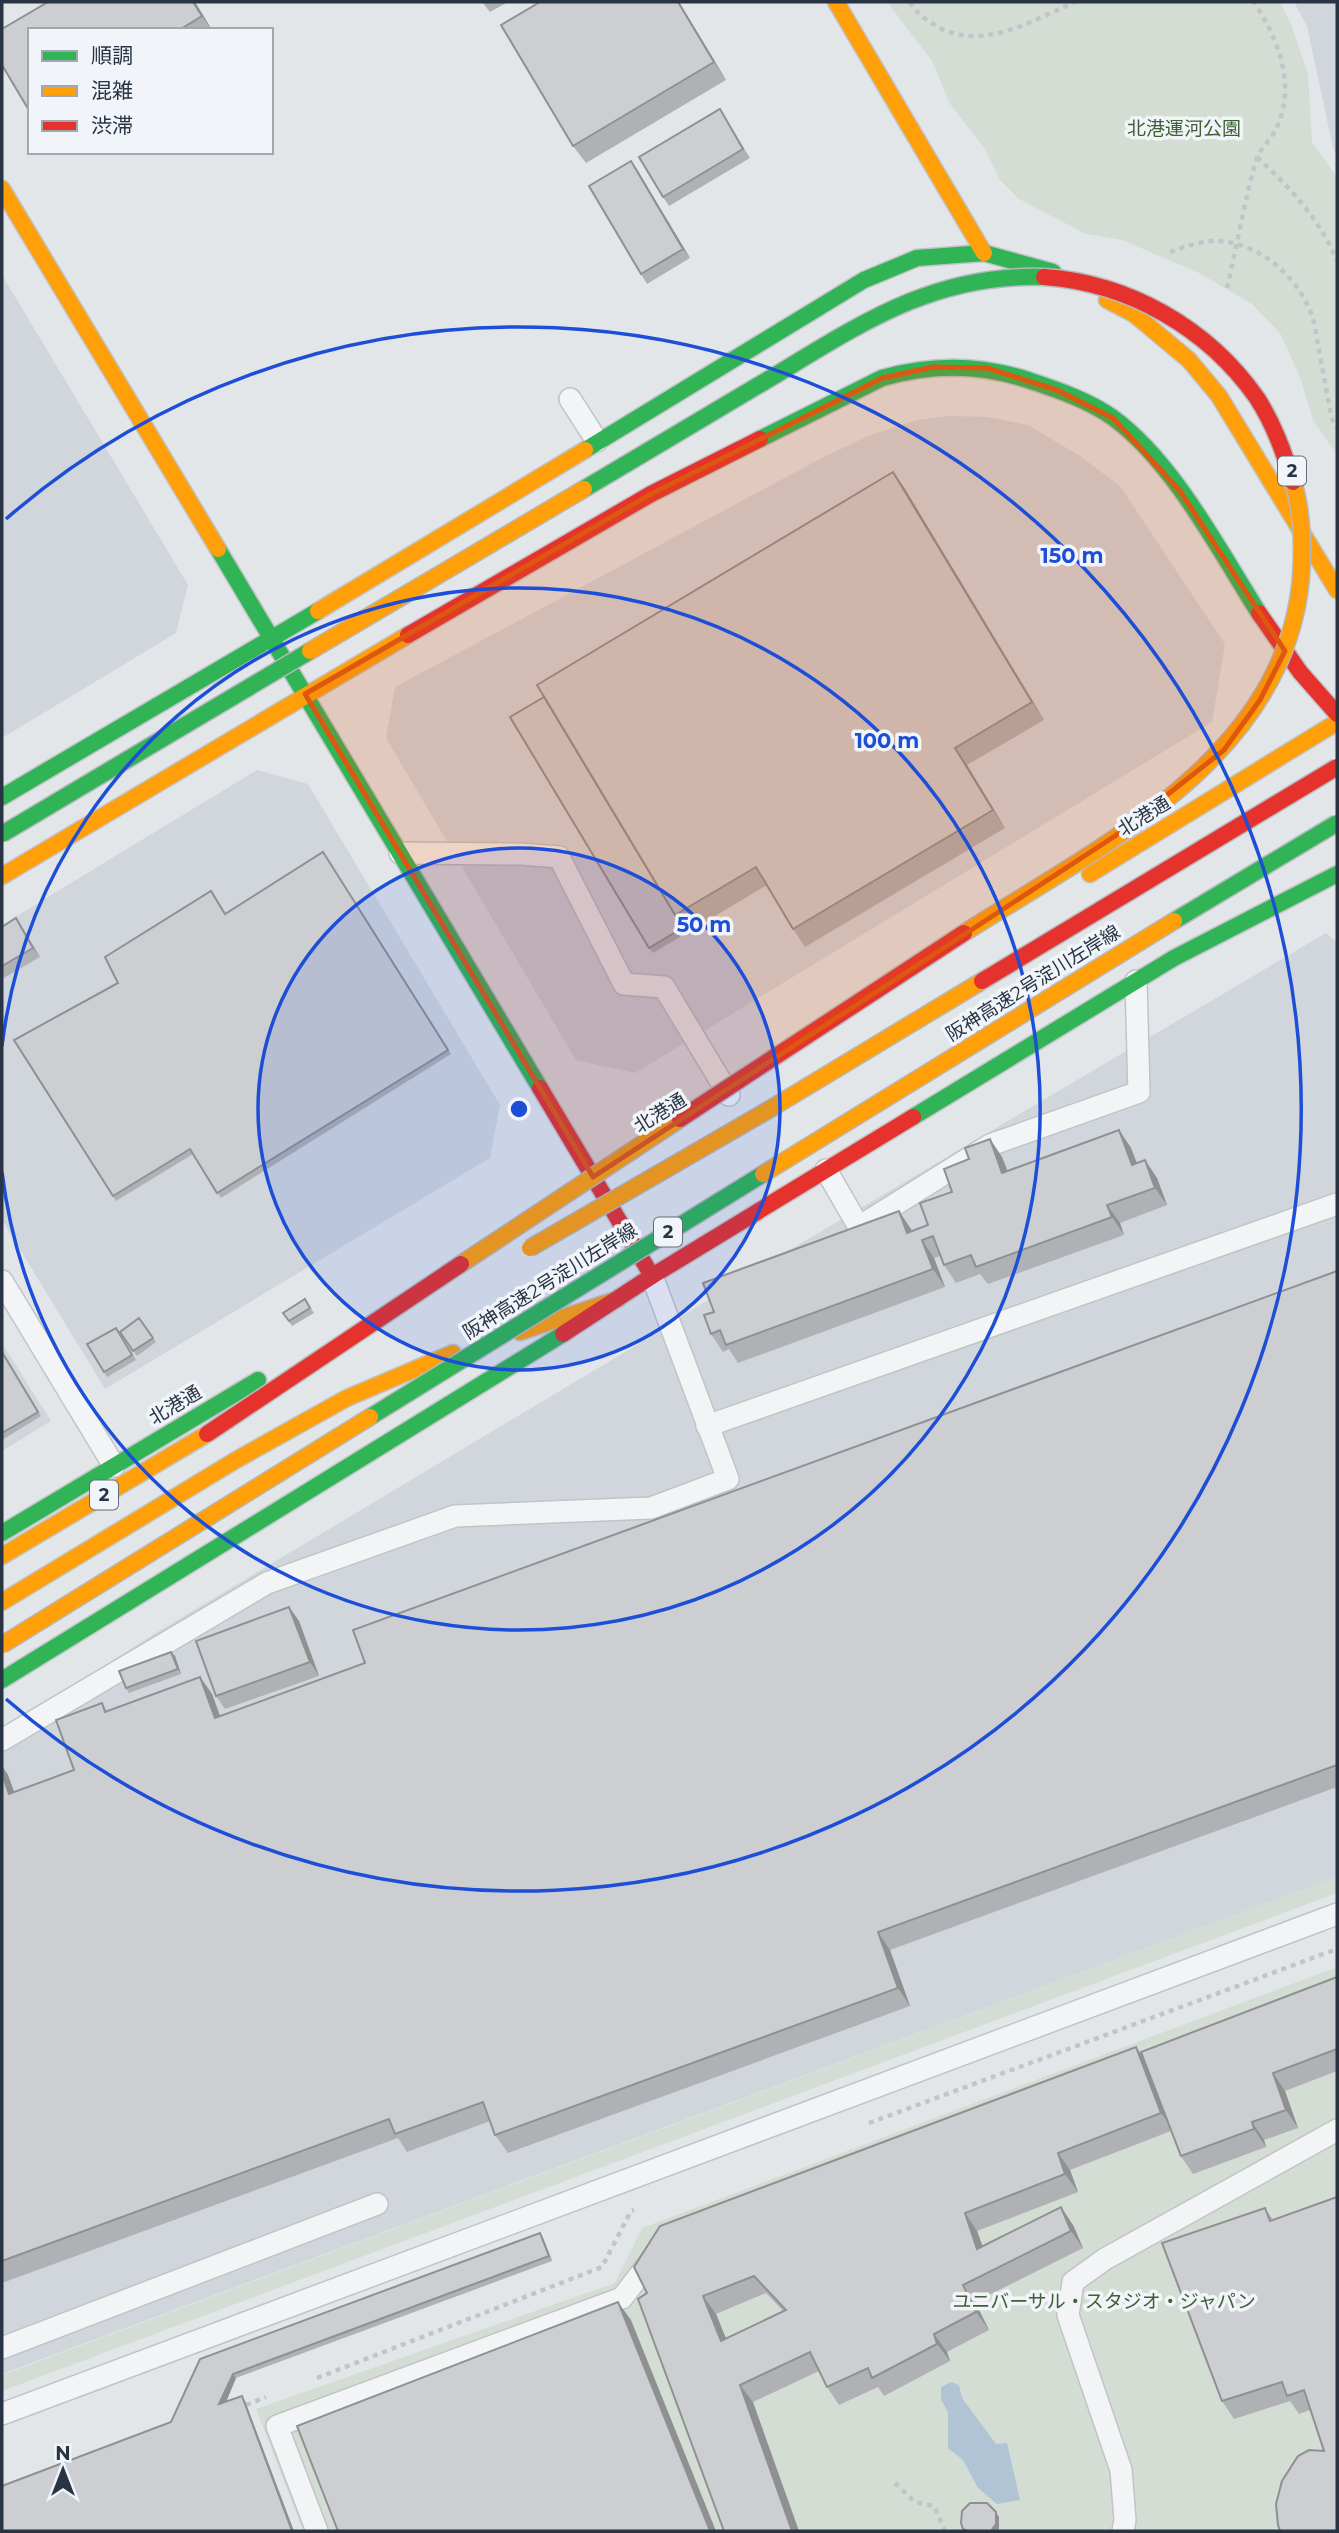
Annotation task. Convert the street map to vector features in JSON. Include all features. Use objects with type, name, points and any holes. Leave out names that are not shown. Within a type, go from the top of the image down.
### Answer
[{"type":"main road","points":[[836,2],[984,253]]},
{"type":"main road","points":[[2,189],[652,1276]]},
{"type":"main road","points":[[2,797],[273,639],[864,280],[917,257],[984,253],[1057,272],[1134,314],[1189,360],[1219,396],[1337,590]]},
{"type":"main road","name":"2","points":[[2,834],[879,314],[962,283],[1027,275],[1091,282],[1149,303],[1196,333],[1235,370],[1273,420],[1294,474],[1304,542],[1300,592],[1289,644],[1260,700],[1224,750],[1180,788],[1115,836],[802,1038],[207,1434]]},
{"type":"main road","points":[[2,876],[305,694],[675,482],[882,378],[906,370],[958,366],[1015,374],[1085,402],[1113,418],[1137,439],[1180,491],[1296,667],[1337,714]]},
{"type":"main road","name":"北港通","points":[[2,1533],[593,1179],[1337,722]]},
{"type":"main road","name":"阪神高速2号淀川左岸線","points":[[515,1256],[777,1105],[1337,767]]},
{"type":"main road","name":"阪神高速2号淀川左岸線","points":[[2,1645],[1093,970],[1337,823]]},
{"type":"main road","points":[[2,1680],[618,1300],[652,1276],[1174,958],[1337,874]]},
{"type":"main road","points":[[2,1602],[236,1460],[347,1398],[435,1360],[618,1300]]},
{"type":"main road","name":"2","points":[[2,1556],[421,1311]]},
{"type":"lane","points":[[570,399],[597,441]]},
{"type":"lane","points":[[400,853],[559,857],[624,984],[664,987],[729,1095]]},
{"type":"lane","points":[[826,1170],[859,1227],[990,1144],[1139,1093],[1136,981]]},
{"type":"lane","points":[[708,1426],[1337,1203]]},
{"type":"lane","points":[[652,1276],[735,1500]]},
{"type":"lane","points":[[2,1282],[114,1466]]},
{"type":"lane","points":[[2,1740],[279,1578],[455,1516],[651,1508],[727,1479]]},
{"type":"lane","points":[[2,2414],[1337,1914]]},
{"type":"lane","points":[[1122,2531],[1125,2520],[1121,2470],[1068,2315],[1073,2282],[1105,2259],[1337,2130]]},
{"type":"lane","points":[[2,2348],[377,2204]]},
{"type":"lane","points":[[317,2531],[276,2426],[622,2298],[672,2234]]},
{"type":"path","points":[[910,2],[916,13],[944,31],[977,38],[1008,31],[1075,2]]},
{"type":"path","points":[[1227,288],[1257,157],[1276,130],[1284,106],[1286,79],[1281,56],[1269,25],[1254,2]]},
{"type":"path","points":[[1257,157],[1300,200],[1319,225],[1337,261]]},
{"type":"path","points":[[1170,252],[1190,244],[1213,241],[1237,244],[1264,255],[1284,272],[1299,290],[1312,314],[1332,419],[1337,428]]},
{"type":"path","points":[[866,2124],[1337,1950]]},
{"type":"path","points":[[310,2381],[602,2267],[631,2211],[644,2206]]},
{"type":"path","points":[[246,2405],[272,2395]]},
{"type":"path","points":[[895,2483],[915,2502],[934,2506],[945,2531]]},
{"type":"highlighted area","points":[[933,367],[987,368],[1057,390],[1113,418],[1180,491],[1285,651],[1260,700],[1224,750],[1115,836],[593,1177],[305,694],[651,494],[882,378]]},
{"type":"shaded area","points":[[1294,2],[1337,2],[1337,156],[1307,26]]},
{"type":"shaded area","points":[[2,275],[188,585],[176,633],[2,738]]},
{"type":"shaded area","points":[[949,416],[987,417],[1028,425],[1080,456],[1120,486],[1225,644],[1212,722],[635,1073],[576,1060],[386,738],[395,687],[820,459],[868,436],[917,420]]},
{"type":"shaded area","points":[[257,770],[308,784],[500,1105],[490,1158],[105,1389],[2,1220],[2,925]]},
{"type":"shaded area","points":[[1326,933],[1337,942],[1337,1877],[2,2374],[2,1731],[159,1631],[635,1346],[747,1275]]},
{"type":"shaded area","points":[[2,1343],[51,1421],[2,1451]]},
{"type":"green space","name":"北港運河公園","points":[[887,2],[1280,2],[1291,24],[1308,74],[1312,142],[1337,177],[1337,455],[1313,420],[1300,377],[1280,333],[1252,304],[1199,273],[1122,240],[1086,234],[1019,199],[1000,180],[985,149],[950,104],[932,61]]},
{"type":"green space","points":[[1337,1877],[1337,1893],[2,2391],[2,2375]]},
{"type":"green space","name":"ユニバーサル・スタジオ・ジャパン","points":[[1337,1967],[1337,2531],[303,2531],[256,2409],[615,2283],[642,2228]]},
{"type":"water","points":[[951,2382],[959,2385],[962,2398],[996,2444],[1007,2443],[1020,2500],[997,2504],[978,2488],[963,2460],[948,2448],[948,2412],[941,2400],[941,2387]]},
{"type":"building","points":[[48,2],[193,2],[202,16],[182,28],[28,28],[28,109],[2,65],[2,29]]},
{"type":"building","points":[[540,2],[678,2],[714,62],[573,146],[501,25]]},
{"type":"building","points":[[720,109],[743,149],[663,197],[639,157]]},
{"type":"building","points":[[631,161],[683,249],[641,274],[589,186]]},
{"type":"building","points":[[893,472],[1032,702],[955,748],[993,810],[793,929],[756,867],[675,915],[537,685]]},
{"type":"building","points":[[544,697],[684,927],[649,948],[510,717]]},
{"type":"building","points":[[323,852],[448,1050],[217,1193],[190,1149],[113,1196],[14,1040],[118,983],[105,957],[211,891],[225,914]]},
{"type":"building","points":[[16,918],[33,948],[2,966],[2,927]]},
{"type":"building","points":[[1119,1130],[1132,1165],[1145,1160],[1155,1188],[1107,1205],[1112,1217],[976,1267],[971,1255],[944,1265],[933,1236],[922,1240],[933,1269],[726,1345],[720,1330],[711,1334],[704,1315],[714,1312],[703,1283],[899,1211],[907,1233],[928,1225],[920,1203],[952,1192],[944,1169],[969,1159],[965,1148],[990,1139],[1002,1173]]},
{"type":"building","points":[[1337,1271],[1337,1765],[878,1932],[898,1988],[495,2135],[483,2102],[395,2134],[389,2119],[2,2261],[2,1774],[9,1794],[74,1770],[56,1720],[102,1703],[105,1712],[200,1677],[215,1718],[365,1663],[353,1630]]},
{"type":"building","points":[[305,1299],[310,1308],[289,1321],[283,1313]]},
{"type":"building","points":[[139,1318],[153,1338],[133,1351],[120,1332]]},
{"type":"building","points":[[116,1328],[132,1355],[104,1372],[87,1344]]},
{"type":"building","points":[[2,1352],[38,1412],[2,1433]]},
{"type":"building","points":[[289,1607],[310,1662],[216,1696],[196,1641]]},
{"type":"building","points":[[171,1652],[178,1669],[126,1688],[119,1671]]},
{"type":"building","points":[[1337,1977],[1337,2049],[1273,2073],[1286,2110],[1252,2122],[1254,2129],[1181,2156],[1141,2052]]},
{"type":"building","points":[[1136,2047],[1161,2113],[1058,2153],[1065,2174],[965,2213],[977,2249],[1061,2207],[1071,2231],[963,2285],[976,2312],[934,2334],[937,2344],[872,2378],[868,2368],[827,2387],[810,2352],[740,2385],[792,2531],[724,2531],[638,2299],[647,2293],[634,2267],[660,2226]],"holes":[[[754,2276],[786,2310],[721,2341],[703,2296]]]},
{"type":"building","points":[[1337,2197],[1337,2531],[1280,2531],[1276,2504],[1282,2481],[1298,2456],[1309,2450],[1324,2451],[1304,2390],[1287,2396],[1282,2382],[1222,2401],[1162,2243],[1265,2208],[1270,2221]]},
{"type":"building","points":[[540,2233],[549,2256],[233,2374],[219,2404],[242,2396],[292,2531],[2,2531],[2,2486],[171,2422],[200,2359]]},
{"type":"building","points":[[618,2302],[710,2531],[338,2531],[297,2426]]},
{"type":"building","points":[[970,2503],[987,2503],[996,2512],[996,2524],[991,2531],[963,2529],[962,2511]]},
{"type":"traffic: fast","points":[[585,450],[864,280],[917,258],[984,253],[1053,272]]},
{"type":"traffic: fast","points":[[584,489],[831,342],[896,307],[966,284],[1003,278],[1044,277]]},
{"type":"traffic: fast","points":[[760,439],[882,378],[901,373],[939,368],[977,369],[1044,385],[1103,411],[1134,435],[1155,457],[1193,508],[1259,613]]},
{"type":"traffic: fast","points":[[218,549],[540,1088]]},
{"type":"traffic: fast","points":[[2,797],[318,611]]},
{"type":"traffic: fast","points":[[2,834],[310,651]]},
{"type":"traffic: fast","points":[[1174,921],[1337,823]]},
{"type":"traffic: fast","points":[[913,1117],[1174,958],[1337,874]]},
{"type":"traffic: fast","points":[[370,1417],[763,1174]]},
{"type":"traffic: fast","points":[[2,1680],[563,1334]]},
{"type":"traffic: fast","points":[[2,1533],[258,1380]]},
{"type":"traffic: slow","points":[[836,2],[984,253]]},
{"type":"traffic: slow","points":[[2,189],[218,549]]},
{"type":"traffic: slow","points":[[1107,300],[1134,314],[1189,360],[1219,396],[1337,590]]},
{"type":"traffic: slow","points":[[318,611],[585,450]]},
{"type":"traffic: slow","points":[[964,933],[1072,867],[1178,791],[1223,747],[1261,697],[1288,641],[1301,577],[1302,530],[1293,482]]},
{"type":"traffic: slow","points":[[310,651],[584,489]]},
{"type":"traffic: slow","points":[[2,876],[408,635]]},
{"type":"traffic: slow","points":[[1090,874],[1337,722]]},
{"type":"traffic: slow","points":[[763,1174],[1174,921]]},
{"type":"traffic: slow","points":[[530,1248],[765,1112],[982,981]]},
{"type":"traffic: slow","points":[[461,1264],[680,1119]]},
{"type":"traffic: slow","points":[[520,1332],[618,1299]]},
{"type":"traffic: slow","points":[[2,1602],[236,1460],[347,1398],[453,1353]]},
{"type":"traffic: slow","points":[[2,1645],[370,1417]]},
{"type":"traffic: slow","points":[[2,1556],[207,1434]]},
{"type":"traffic: jam","points":[[1044,277],[1076,281],[1136,299],[1164,314],[1215,350],[1257,398],[1269,418],[1293,482]]},
{"type":"traffic: jam","points":[[408,635],[651,494],[760,439]]},
{"type":"traffic: jam","points":[[1259,613],[1300,672],[1337,714]]},
{"type":"traffic: jam","points":[[982,981],[1337,767]]},
{"type":"traffic: jam","points":[[680,1119],[964,933]]},
{"type":"traffic: jam","points":[[540,1088],[652,1276]]},
{"type":"traffic: jam","points":[[563,1334],[652,1276],[913,1117]]},
{"type":"traffic: jam","points":[[207,1434],[461,1264]]}]
